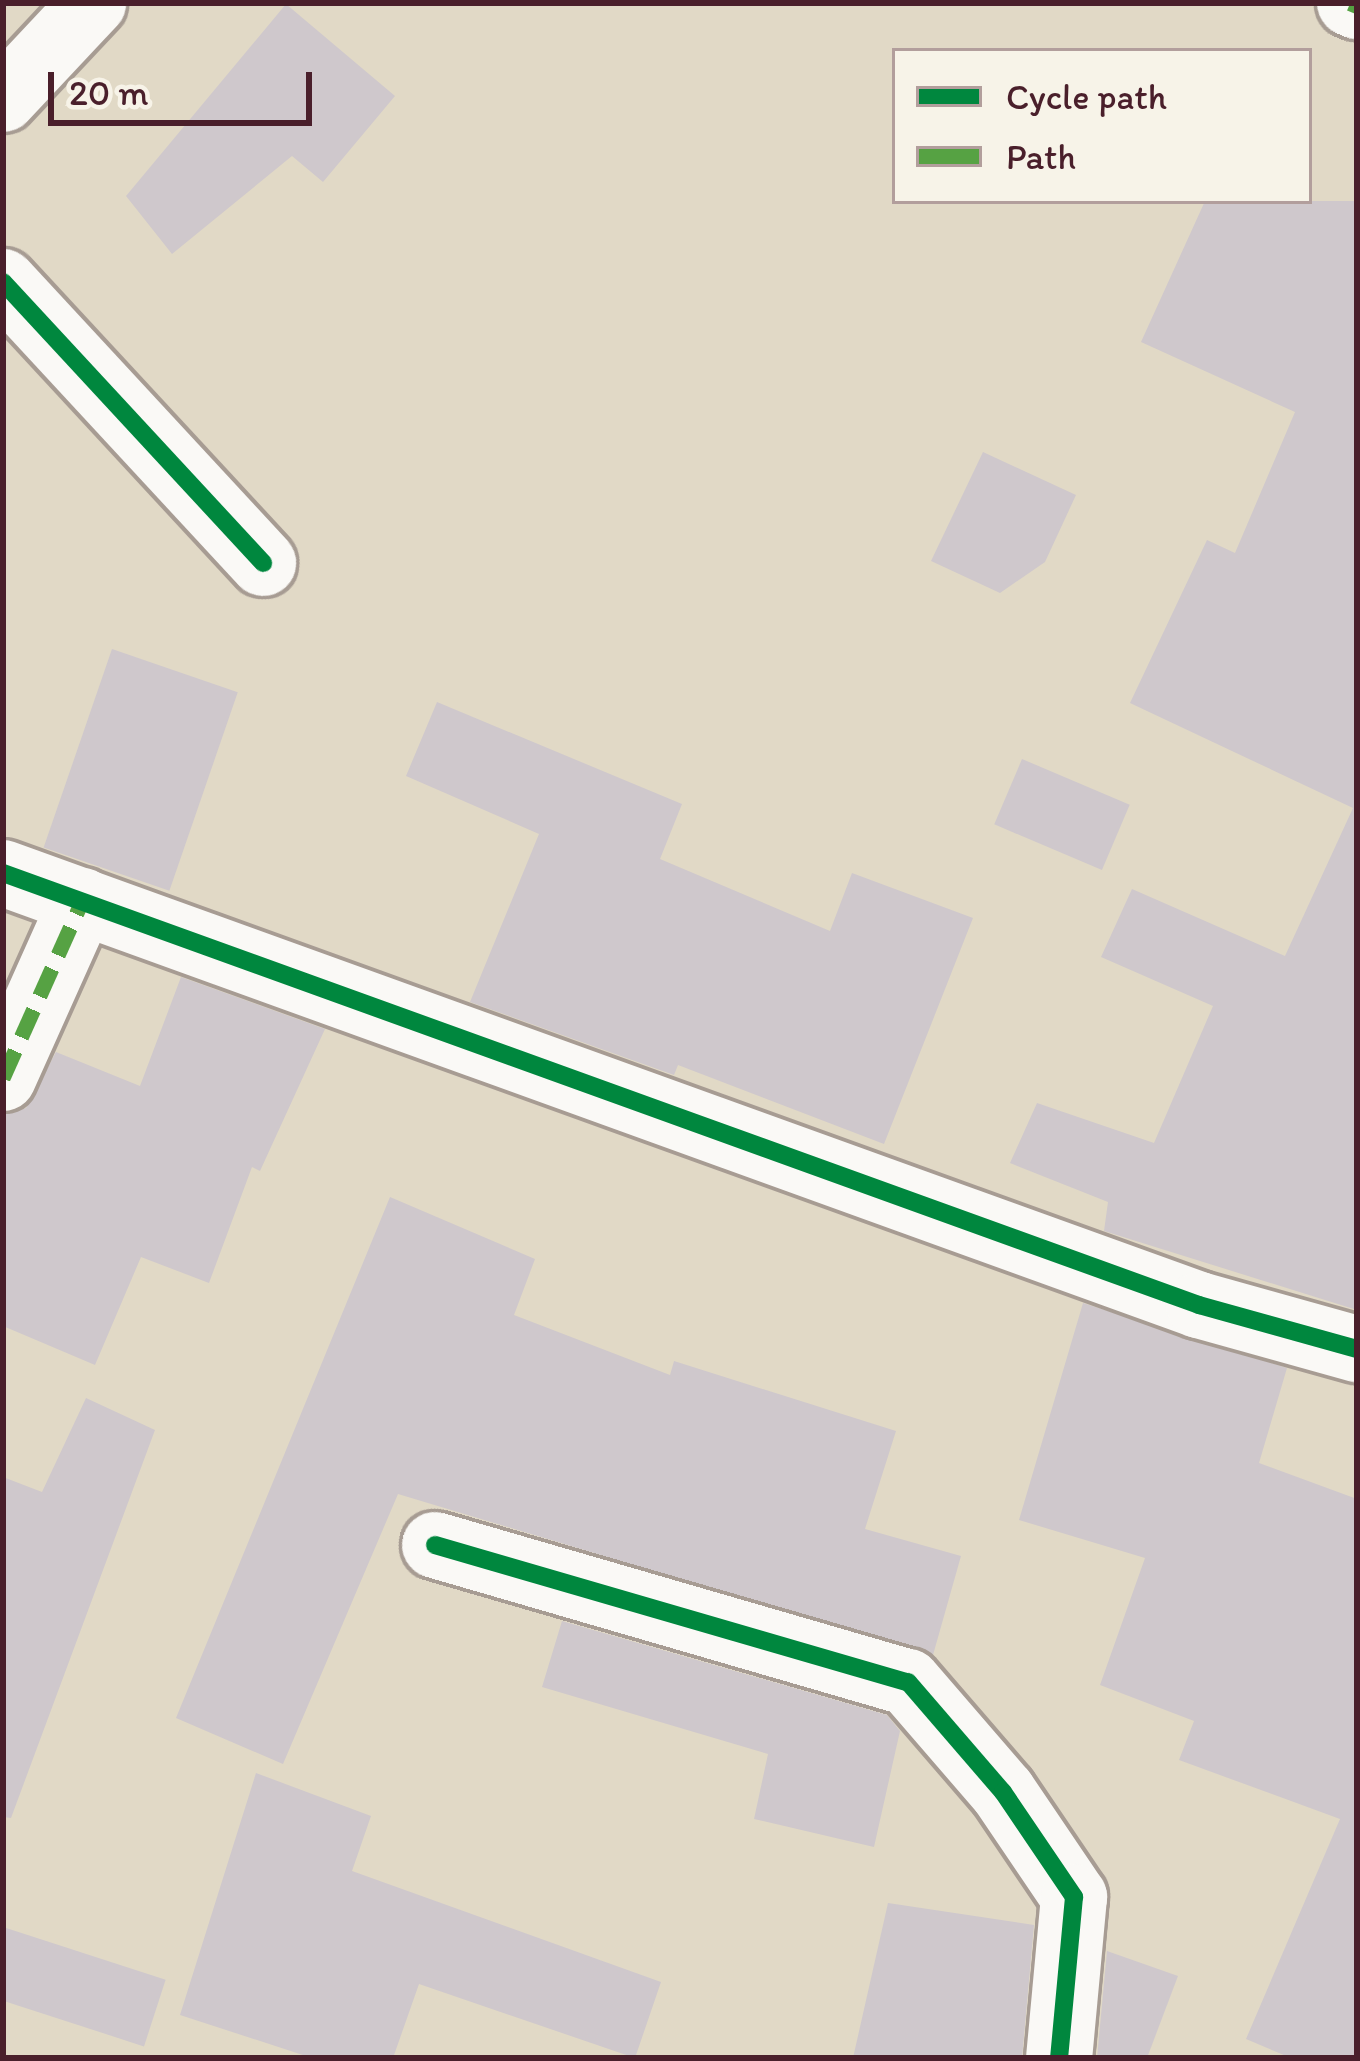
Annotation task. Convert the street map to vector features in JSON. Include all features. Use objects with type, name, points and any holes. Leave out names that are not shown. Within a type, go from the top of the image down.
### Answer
[{"type":"street","points":[[3,100],[93,3]]},
{"type":"street","points":[[3,282],[263,563]]},
{"type":"street","points":[[3,873],[1199,1305],[1357,1349]]},
{"type":"street","points":[[3,1078],[82,901]]},
{"type":"street","points":[[435,1545],[908,1682],[1003,1792],[1074,1897],[1059,2058]]},
{"type":"building","points":[[286,4],[395,96],[323,182],[292,156],[172,254],[126,196]]},
{"type":"building","points":[[1357,201],[1357,1310],[1104,1231],[1108,1202],[1010,1163],[1037,1103],[1154,1143],[1213,1006],[1101,957],[1132,889],[1285,956],[1353,808],[1130,703],[1207,540],[1235,553],[1295,412],[1141,342],[1204,204]]},
{"type":"building","points":[[983,452],[1076,495],[1045,562],[1000,593],[931,561]]},
{"type":"building","points":[[112,649],[238,692],[169,891],[44,848]]},
{"type":"building","points":[[437,702],[682,804],[660,859],[830,931],[852,873],[973,918],[884,1144],[678,1065],[674,1075],[470,1002],[539,834],[406,776]]},
{"type":"building","points":[[1022,759],[1130,805],[1102,870],[994,824]]},
{"type":"building","points":[[181,977],[325,1029],[260,1171],[252,1167],[209,1283],[141,1257],[95,1365],[3,1326],[3,1115],[26,1108],[56,1052],[140,1086]]},
{"type":"building","points":[[390,1197],[535,1259],[514,1315],[670,1375],[674,1361],[896,1431],[865,1529],[961,1556],[933,1655],[398,1494],[283,1764],[176,1718]]},
{"type":"building","points":[[1083,1303],[1287,1368],[1259,1463],[1357,1499],[1357,2058],[1291,2058],[1246,2039],[1340,1819],[1179,1760],[1194,1721],[1100,1685],[1145,1558],[1019,1520]]},
{"type":"building","points":[[86,1398],[155,1430],[11,1818],[3,1817],[3,1477],[42,1492]]},
{"type":"building","points":[[562,1621],[887,1715],[900,1731],[874,1847],[754,1819],[768,1754],[542,1687]]},
{"type":"building","points":[[256,1773],[371,1816],[352,1871],[661,1982],[635,2058],[419,1984],[393,2058],[312,2058],[180,2015]]},
{"type":"building","points":[[888,1903],[1034,1925],[1022,2058],[853,2058]]},
{"type":"building","points":[[3,1927],[166,1980],[144,2046],[3,2001]]},
{"type":"building","points":[[1107,1951],[1178,1976],[1147,2058],[1097,2058]]},
{"type":"marked path","points":[[1350,3],[1357,6]]},
{"type":"marked path","points":[[3,1078],[82,901]]},
{"type":"cycle path","points":[[3,282],[263,563]]},
{"type":"cycle path","points":[[3,873],[1199,1305],[1357,1349]]},
{"type":"cycle path","points":[[435,1545],[908,1682],[1003,1792],[1074,1897],[1059,2058]]}]
